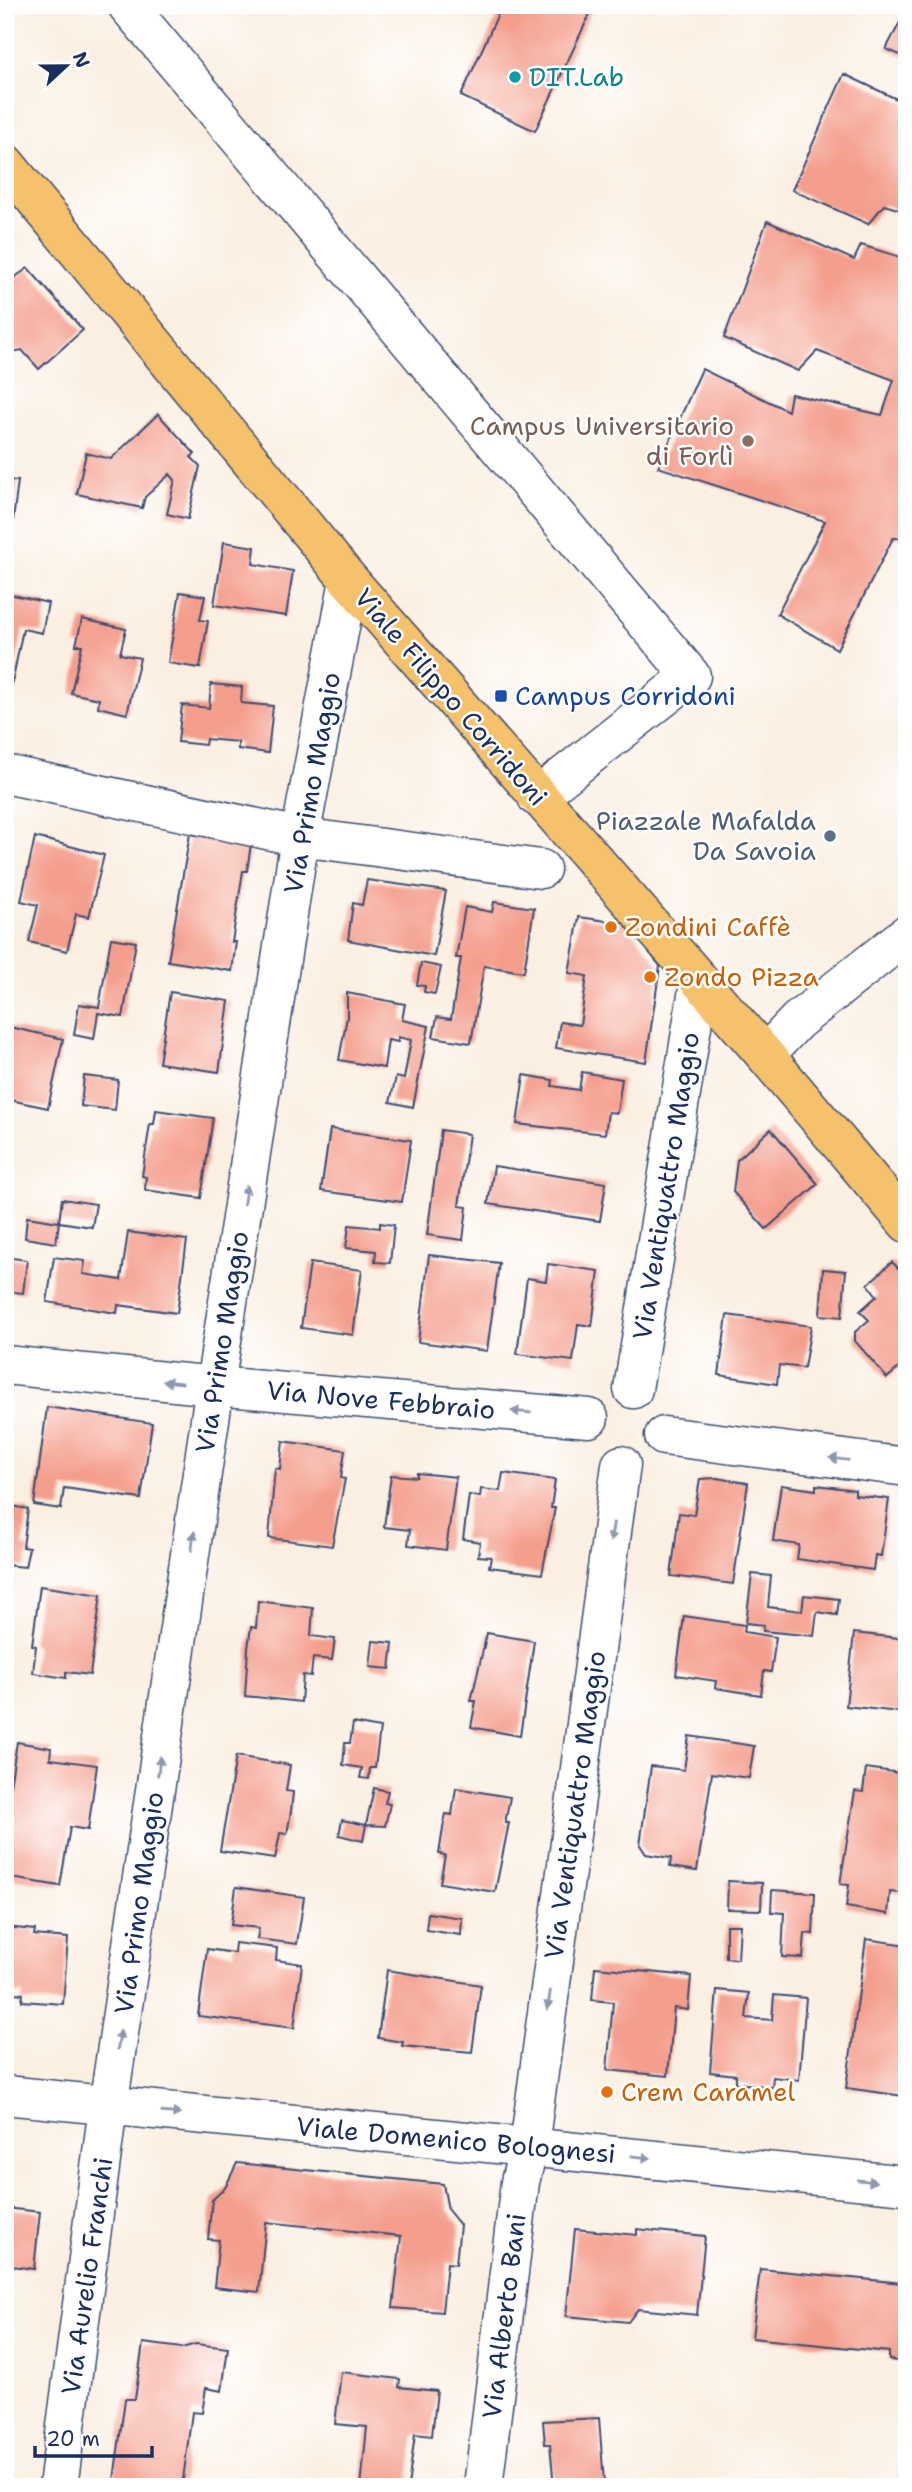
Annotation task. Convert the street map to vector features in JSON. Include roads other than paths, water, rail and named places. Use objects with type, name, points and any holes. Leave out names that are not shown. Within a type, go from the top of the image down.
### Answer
[{"type":"main road","name":"Viale Filippo Corridoni","points":[[5,163],[349,580],[699,983],[765,1055],[907,1223]]},
{"type":"street","points":[[127,5],[691,676],[537,797]]},
{"type":"street","name":"Via Primo Maggio","points":[[108,2107],[300,837],[349,580]]},
{"type":"street","points":[[5,774],[300,837],[541,869]]},
{"type":"street","points":[[765,1055],[797,1021],[907,934]]},
{"type":"street","name":"Via Ventiquattro Maggio","points":[[633,1388],[699,983]]},
{"type":"street","name":"Via Nove Febbraio","points":[[5,1364],[215,1387],[589,1418]]},
{"type":"street","points":[[633,1388],[655,1401],[665,1423],[664,1436],[660,1447],[643,1461],[621,1465],[599,1453],[589,1430],[589,1418],[601,1398],[610,1392],[633,1388]]},
{"type":"street","points":[[664,1436],[907,1467]]},
{"type":"street","name":"Via Ventiquattro Maggio","points":[[529,2146],[621,1465]]},
{"type":"street","name":"Viale Domenico Bolognesi","points":[[5,2095],[907,2185]]},
{"type":"street","name":"Via Aurelio Franchi","points":[[58,2487],[108,2107]]},
{"type":"street","name":"Via Alberto Bani","points":[[483,2487],[520,2182],[529,2146]]},
{"type":"place","name":"DIT.Lab","points":[[515,77]]},
{"type":"place","name":"Campus Universitario di Forlì","points":[[748,441]]},
{"type":"place","name":"Campus Corridoni","points":[[501,696]]},
{"type":"place","name":"Piazzale Mafalda Da Savoia","points":[[830,836]]},
{"type":"place","name":"Zondini Caffè","points":[[611,927]]},
{"type":"place","name":"Zondo Pizza","points":[[650,977]]},
{"type":"place","name":"Crem Caramel","points":[[607,2092]]}]
